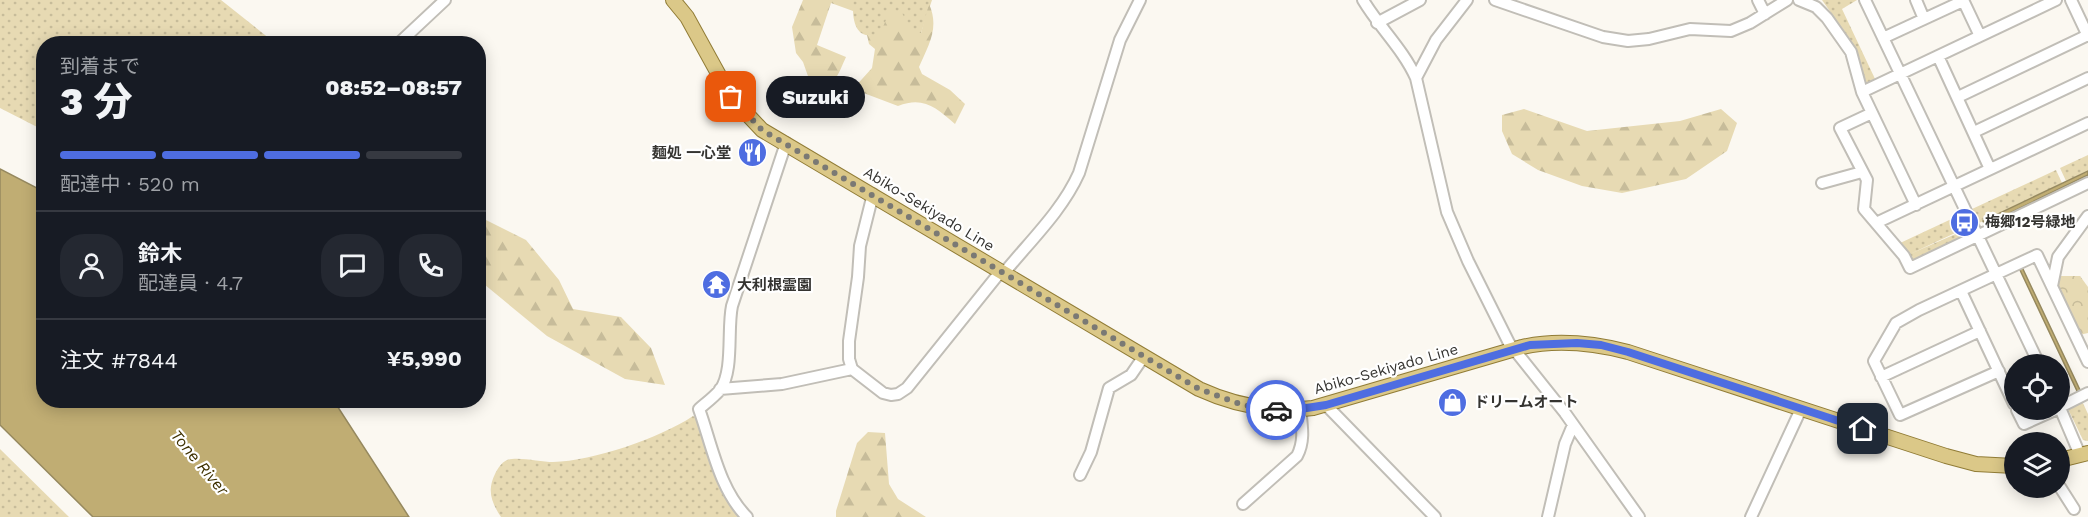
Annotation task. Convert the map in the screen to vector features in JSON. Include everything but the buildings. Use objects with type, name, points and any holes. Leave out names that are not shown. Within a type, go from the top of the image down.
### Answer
[{"type":"main road","name":"Abiko-Sekiyado Line","points":[[673,0],[687,17],[726,90],[762,130],[1199,389],[1223,399],[1262,409],[1300,409],[1326,405],[1512,349],[1548,343],[1601,345],[1946,456],[1976,464],[2004,465]]},
{"type":"street","points":[[407,36],[445,0]]},
{"type":"street","points":[[873,194],[861,246],[849,341],[849,359],[852,369],[883,393],[891,395],[898,394],[907,388],[1064,201],[1079,173],[1120,40],[1140,0]]},
{"type":"street","points":[[1363,0],[1377,23],[1412,68],[1447,212],[1468,261],[1512,349],[1573,425],[1639,517]]},
{"type":"street","points":[[1377,23],[1420,0]]},
{"type":"street","points":[[1416,78],[1436,40],[1467,0]]},
{"type":"street","points":[[1495,0],[1621,41],[1649,39],[1690,29],[1731,31],[1750,23],[1787,0]]},
{"type":"street","points":[[1758,0],[1765,14]]},
{"type":"street","points":[[1799,0],[1815,7],[1827,18],[1851,52],[1862,92],[1916,205]]},
{"type":"street","points":[[1865,0],[2034,354]]},
{"type":"street","points":[[1916,0],[1924,19]]},
{"type":"street","points":[[1883,38],[1963,0],[1980,36]]},
{"type":"street","points":[[1862,92],[2056,0]]},
{"type":"street","points":[[1958,97],[2088,35],[2071,0]]},
{"type":"street","points":[[1938,56],[1990,169]]},
{"type":"street","points":[[1974,132],[2088,78]]},
{"type":"street","points":[[1872,113],[1840,128],[1868,180],[1864,209],[1904,256],[1910,268],[2088,183]]},
{"type":"street","points":[[1876,223],[2088,123]]},
{"type":"street","points":[[747,517],[735,503],[718,468],[699,409],[720,389],[725,379],[732,306],[786,143]]},
{"type":"street","points":[[1822,183],[1862,172]]},
{"type":"street","points":[[2052,286],[2058,257],[2088,216]]},
{"type":"street","points":[[1999,370],[1900,415],[1874,361],[1896,323],[2037,255],[2083,339],[2088,362]]},
{"type":"street","points":[[1961,291],[2004,381]]},
{"type":"street","points":[[1881,377],[1980,331]]},
{"type":"street","points":[[1080,475],[1091,452],[1108,388],[1131,375],[1144,356]]},
{"type":"street","points":[[720,389],[782,384],[852,369]]},
{"type":"street","points":[[2070,403],[2088,393]]},
{"type":"street","points":[[1326,405],[1435,517]]},
{"type":"street","points":[[1243,504],[1297,456],[1303,435],[1300,409]]},
{"type":"street","points":[[1751,517],[1801,409]]},
{"type":"street","points":[[2066,420],[2084,454]]},
{"type":"street","points":[[1548,517],[1565,444],[1573,425]]},
{"type":"street","points":[[2067,498],[2074,509]]},
{"type":"green space","points":[[0,0],[221,0],[266,36],[36,36],[36,126],[0,108]]},
{"type":"green space","points":[[803,0],[853,0],[853,11],[831,3],[817,45],[846,57],[835,79],[827,87],[815,88],[803,62],[796,53],[792,27]]},
{"type":"green space","points":[[853,0],[932,0],[921,33],[880,37],[865,35],[857,29]]},
{"type":"green space","points":[[1822,0],[1857,0],[1842,9],[1876,81],[1867,86],[1853,44]]},
{"type":"green space","points":[[929,4],[933,21],[932,37],[919,67],[922,74],[950,90],[965,104],[955,124],[929,105],[915,102],[898,106],[853,89],[872,68],[875,49],[869,44],[867,35],[879,36],[889,13],[902,13],[913,33],[921,33]]},
{"type":"green space","points":[[1524,109],[1587,131],[1680,121],[1721,109],[1737,123],[1727,151],[1686,179],[1622,193],[1582,186],[1538,170],[1512,154],[1502,131],[1502,115]]},
{"type":"green space","points":[[2088,155],[2088,171],[2066,181],[2060,168]]},
{"type":"green space","points":[[2056,170],[2062,183],[1979,223],[1972,209]]},
{"type":"green space","points":[[1960,215],[1966,228],[1910,254],[1967,229],[1969,234],[1913,262],[1898,244]]},
{"type":"green space","points":[[486,220],[526,240],[559,280],[573,309],[621,317],[651,348],[665,385],[625,379],[547,336],[486,286]]},
{"type":"green space","points":[[2056,276],[2080,276],[2088,287],[2088,333],[2079,335],[2055,283]]},
{"type":"green space","points":[[2082,401],[2088,414],[2088,441],[2083,440],[2070,413],[2070,408]]},
{"type":"green space","points":[[693,416],[698,419],[710,457],[740,517],[501,517],[495,506],[491,496],[491,485],[496,472],[507,460],[569,461],[606,453],[645,440]]},
{"type":"green space","points":[[868,432],[885,433],[889,484],[898,499],[926,517],[836,517],[857,443]]},
{"type":"green space","points":[[0,449],[69,517],[0,517]]},
{"type":"water","name":"Tone River","points":[[0,169],[36,187],[36,408],[339,408],[409,517],[93,517],[0,425]]},
{"type":"water","points":[[2088,171],[2088,175],[1985,225],[1983,221]]},
{"type":"water","points":[[2022,267],[2063,354],[2060,354],[2019,268]]},
{"type":"water","points":[[2070,369],[2081,392],[2078,393],[2070,376]]},
{"type":"way so far","points":[[731,97],[762,130],[1199,389],[1243,405],[1276,410]]},
{"type":"place","name":"Suzuki","points":[[731,97]]},
{"type":"place","name":"麺処 一心堂","points":[[752,153]]},
{"type":"place","name":"梅郷12号緑地","points":[[1964,222]]},
{"type":"place","name":"大利根霊園","points":[[716,285]]},
{"type":"place","name":"ドリームオート","points":[[1453,402]]},
{"type":"route","points":[[1276,410],[1326,405],[1521,347],[1548,343],[1577,343],[1601,345],[1628,352],[1863,429]]}]
